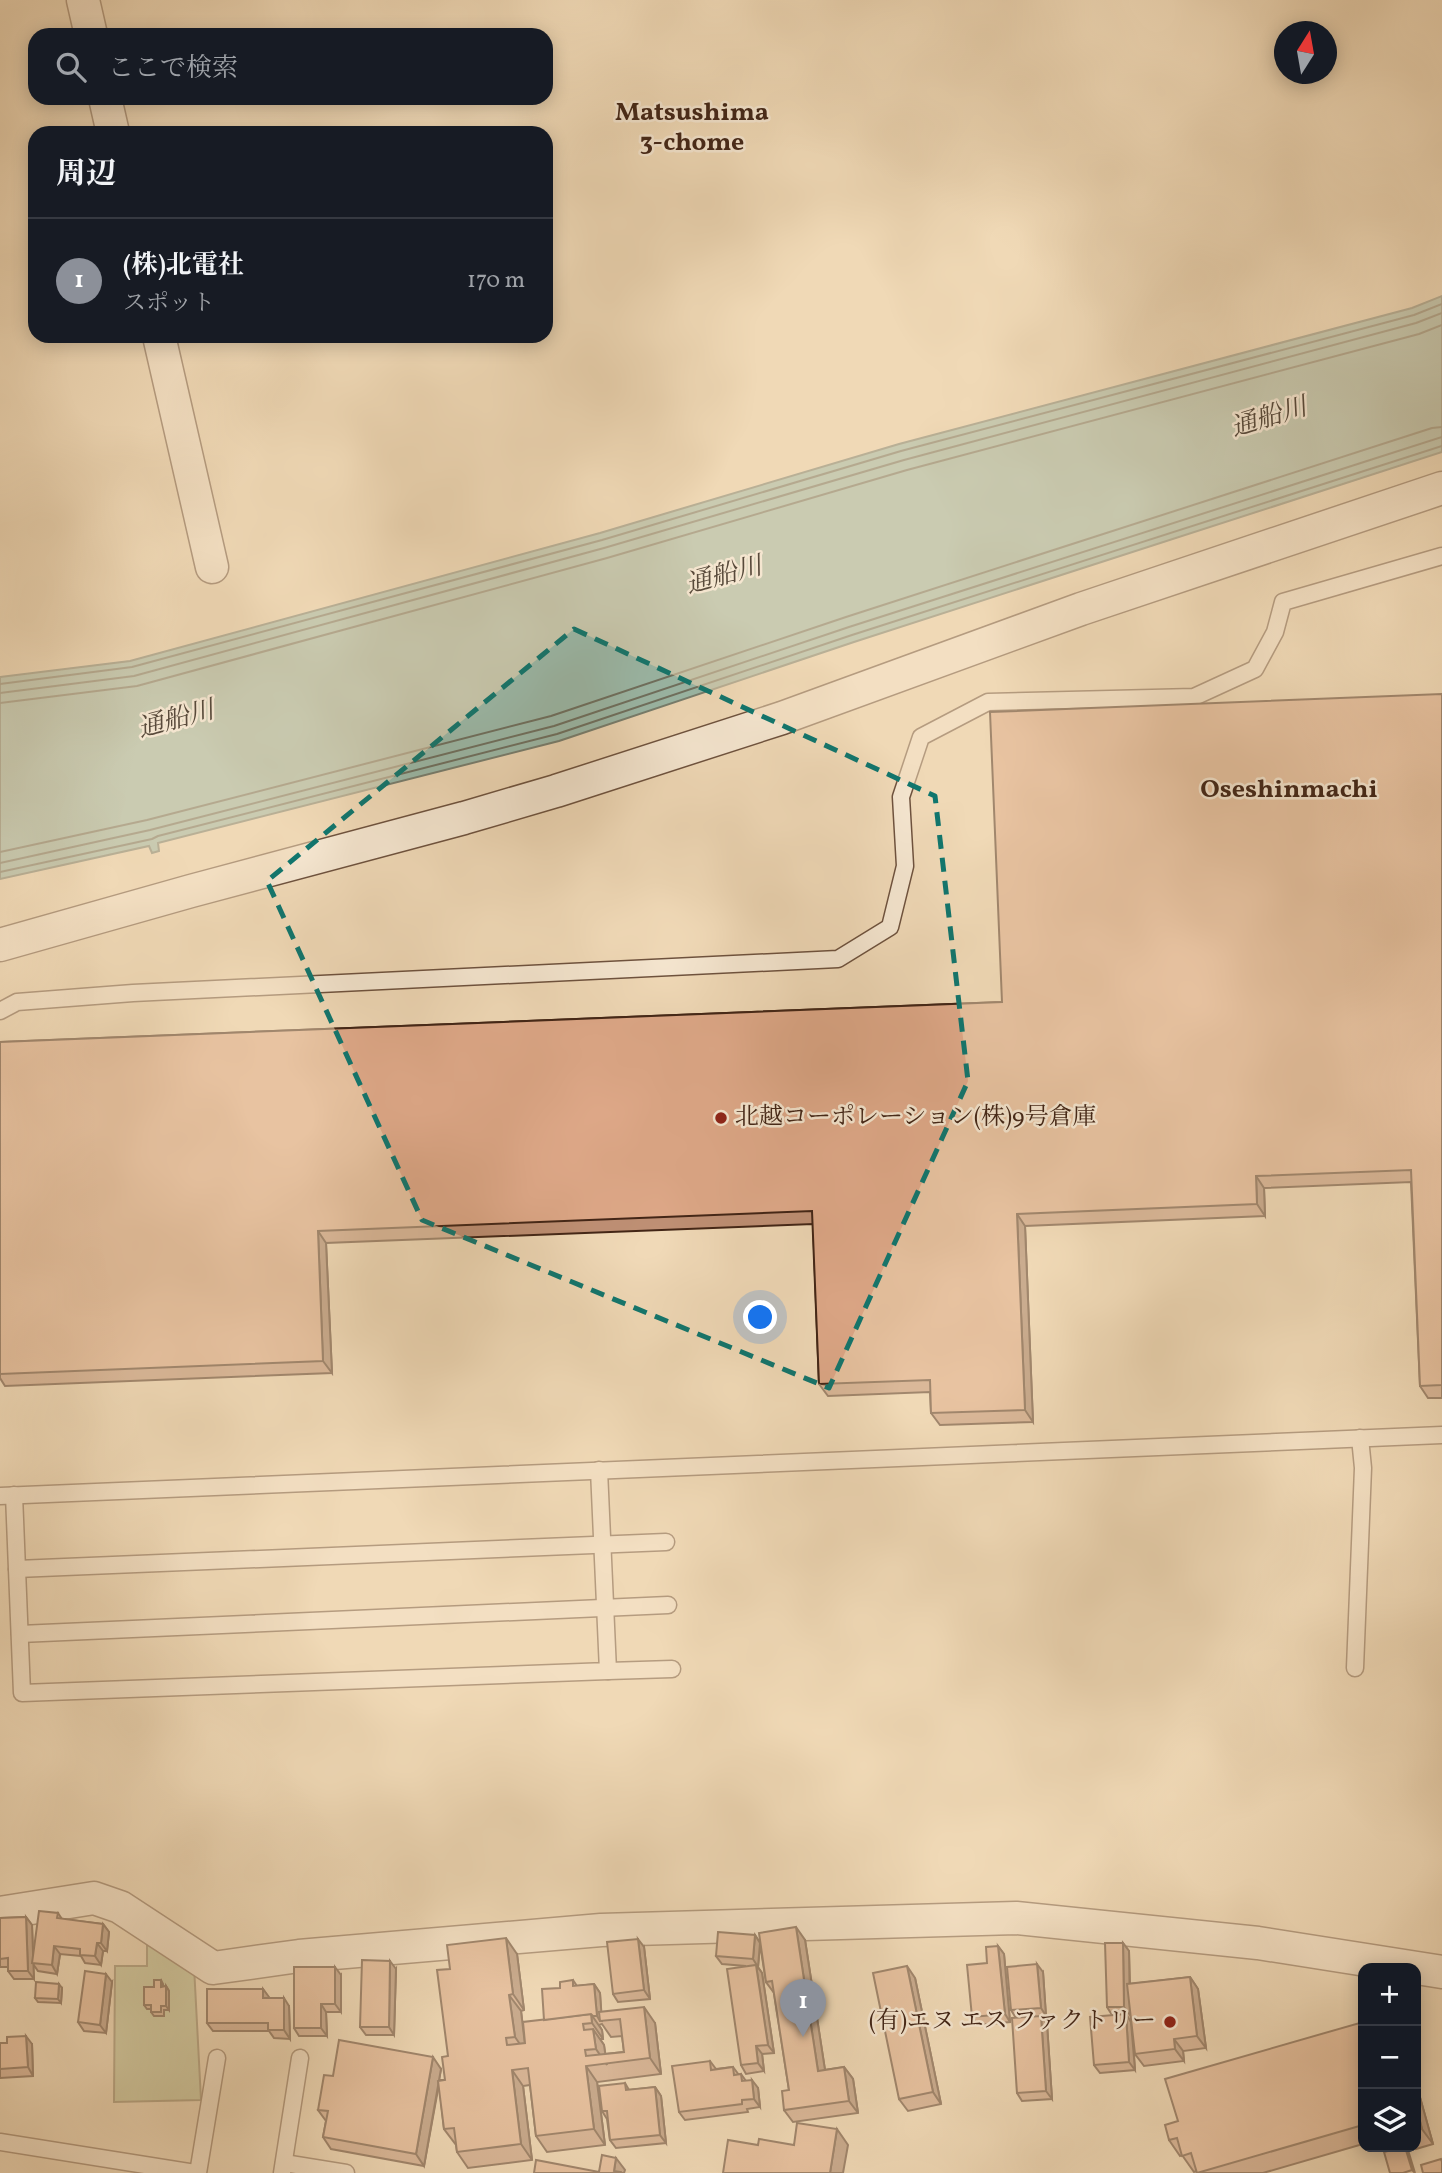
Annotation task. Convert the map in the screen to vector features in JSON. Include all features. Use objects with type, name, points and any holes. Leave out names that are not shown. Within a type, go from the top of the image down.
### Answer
[{"type":"street","points":[[83,0],[89,28]]},
{"type":"street","points":[[107,105],[111,126]]},
{"type":"street","points":[[161,343],[212,567]]},
{"type":"street","points":[[0,945],[556,791],[782,718],[1081,609],[1442,488]]},
{"type":"street","points":[[0,1913],[94,1898],[120,1907],[213,1968],[299,1956],[601,1930],[1016,1918],[1258,1943],[1442,1972]]},
{"type":"lane","points":[[0,1011],[17,1002],[133,993],[838,959],[890,927],[905,866],[901,797],[921,737],[988,702],[1194,697],[1255,669],[1275,632],[1283,602],[1442,556]]},
{"type":"lane","points":[[672,1668],[22,1693],[17,1569],[7,1496],[1442,1434]]},
{"type":"lane","points":[[1355,1668],[1363,1468],[1360,1438]]},
{"type":"lane","points":[[599,1470],[608,1671]]},
{"type":"lane","points":[[17,1569],[666,1542]]},
{"type":"lane","points":[[20,1634],[668,1605]]},
{"type":"lane","points":[[0,2142],[196,2173],[217,2058]]},
{"type":"lane","points":[[300,2058],[283,2168],[346,2173]]},
{"type":"highlighted area","points":[[574,629],[935,796],[968,1081],[829,1388],[422,1220],[267,881]]},
{"type":"green space","points":[[147,1935],[194,1966],[201,2100],[114,2102],[115,1966],[147,1966]]},
{"type":"water","name":"通船川","points":[[1442,296],[1442,452],[854,642],[559,741],[158,843],[159,851],[152,853],[149,846],[0,879],[0,677],[130,661],[600,533],[899,444],[1412,308]]},
{"type":"building","name":"北越コーポレーション(株)9号倉庫","points":[[1442,694],[1442,1385],[1420,1386],[1411,1170],[1256,1176],[1257,1204],[1017,1214],[1025,1410],[931,1413],[930,1380],[819,1384],[812,1211],[318,1231],[323,1361],[0,1374],[0,1042],[1002,1002],[990,712]]},
{"type":"building","points":[[39,1911],[58,1913],[57,1918],[103,1924],[101,1943],[97,1943],[95,1956],[80,1955],[80,1949],[54,1946],[52,1965],[32,1963]]},
{"type":"building","points":[[26,1917],[28,1971],[8,1971],[8,1958],[0,1959],[0,1918]]},
{"type":"building","points":[[796,1927],[818,2071],[844,2067],[849,2101],[784,2110],[782,2091],[789,2090],[772,1981],[766,1982],[759,1933]]},
{"type":"building","points":[[718,1932],[755,1935],[753,1959],[716,1956]]},
{"type":"building","points":[[506,1938],[513,1994],[509,1995],[515,2037],[506,2038],[507,2045],[525,2043],[523,2022],[591,2014],[592,2023],[583,2024],[584,2030],[593,2029],[596,2049],[585,2050],[586,2056],[624,2052],[620,2019],[600,2021],[599,2012],[644,2007],[650,2058],[586,2066],[594,2129],[536,2136],[528,2068],[512,2070],[521,2144],[457,2152],[454,2128],[444,2129],[438,2081],[445,2080],[442,2057],[448,2056],[437,1970],[450,1969],[447,1945]]},
{"type":"building","points":[[638,1939],[644,1990],[613,1994],[607,1942]]},
{"type":"building","points":[[1105,1943],[1123,1943],[1124,2007],[1107,2007]]},
{"type":"building","points":[[998,1946],[1005,2014],[972,2017],[967,1965],[987,1963],[986,1947]]},
{"type":"building","points":[[362,1960],[390,1961],[389,2027],[360,2027]]},
{"type":"building","points":[[1037,1964],[1041,2008],[1011,2010],[1007,1967]]},
{"type":"building","points":[[756,1965],[768,2045],[756,2046],[758,2063],[741,2065],[727,1969]]},
{"type":"building","points":[[907,1966],[933,2092],[899,2099],[873,1973]]},
{"type":"building","points":[[294,1967],[335,1967],[335,2004],[321,2004],[321,2028],[294,2028]]},
{"type":"building","points":[[85,1971],[106,1974],[100,2025],[78,2022]]},
{"type":"building","name":"(有)エヌ エス ファクトリー","points":[[1190,1977],[1197,2036],[1174,2039],[1175,2049],[1135,2054],[1127,1984]]},
{"type":"building","points":[[154,1980],[161,1980],[161,1987],[166,1986],[166,2006],[161,2006],[161,2012],[151,2012],[151,2005],[144,2005],[144,1987],[154,1987]]},
{"type":"building","points":[[573,1980],[573,1986],[594,1984],[597,2016],[591,2014],[544,2020],[542,1989],[560,1988],[560,1982]]},
{"type":"building","points":[[36,1982],[59,1984],[58,1999],[35,1998]]},
{"type":"building","points":[[207,1989],[263,1989],[263,1998],[284,1998],[284,2030],[268,2030],[268,2023],[207,2023]]},
{"type":"building","points":[[1126,2014],[1129,2062],[1094,2065],[1090,2017]]},
{"type":"building","points":[[1041,2016],[1046,2091],[1017,2093],[1012,2018]]},
{"type":"building","points":[[1358,2023],[1358,2126],[1197,2173],[1191,2153],[1182,2156],[1177,2138],[1169,2140],[1165,2125],[1178,2121],[1165,2079]]},
{"type":"building","points":[[26,2036],[28,2067],[0,2069],[0,2043],[7,2043],[7,2037]]},
{"type":"building","points":[[339,2040],[433,2057],[416,2154],[323,2137],[328,2111],[318,2110],[324,2075],[333,2076]]},
{"type":"building","points":[[710,2061],[711,2070],[733,2067],[734,2075],[741,2074],[742,2081],[752,2080],[754,2099],[742,2100],[742,2104],[679,2112],[672,2066]]},
{"type":"building","points":[[625,2083],[626,2090],[655,2087],[660,2135],[610,2140],[607,2111],[602,2111],[599,2086]]},
{"type":"building","points":[[797,2123],[837,2129],[830,2173],[723,2173],[728,2140],[758,2145],[759,2139],[794,2145]]},
{"type":"building","points":[[1384,2152],[1407,2152],[1412,2170],[1390,2173]]},
{"type":"building","points":[[602,2155],[616,2158],[614,2171],[621,2173],[534,2173],[536,2160],[599,2172]]},
{"type":"building","points":[[1441,2159],[1442,2173],[1423,2173],[1421,2165]]},
{"type":"place","name":"北越コーポレーション(株)9号倉庫","points":[[721,1118]]},
{"type":"place","name":"(有)エヌ エス ファクトリー","points":[[1170,2022]]},
{"type":"place","name":"(株)北電社","points":[[803,2037]]},
{"type":"district","name":"Matsushima 3-chome","points":[[692,128]]},
{"type":"district","name":"Oseshinmachi","points":[[1289,790]]}]
